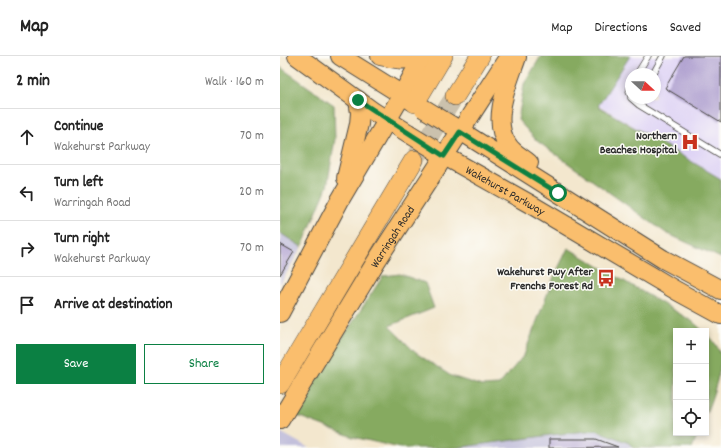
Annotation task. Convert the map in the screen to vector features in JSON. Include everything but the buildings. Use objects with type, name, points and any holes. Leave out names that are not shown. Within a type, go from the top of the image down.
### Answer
[{"type":"highway","points":[[413,102],[443,56]]},
{"type":"highway","points":[[464,56],[449,94],[480,56]]},
{"type":"highway","name":"Warringah Road","points":[[280,360],[409,158],[280,384]]},
{"type":"main road","name":"Wakehurst Parkway","points":[[297,56],[358,100],[439,153],[468,168],[646,273],[721,315]]},
{"type":"main road","name":"Wakehurst Parkway","points":[[340,56],[663,259],[721,290]]},
{"type":"main road","points":[[380,56],[400,60],[417,56]]},
{"type":"main road","points":[[280,313],[340,200],[398,127],[413,102],[423,56]]},
{"type":"main road","name":"Warringah Road","points":[[280,420],[381,254],[439,153],[455,128],[509,56]]},
{"type":"main road","points":[[518,56],[503,99],[501,113],[502,132],[507,145],[546,174],[558,193]]},
{"type":"main road","points":[[340,200],[359,124],[360,113],[358,100]]},
{"type":"lane","points":[[641,68],[648,56]]},
{"type":"lane","points":[[656,68],[663,56]]},
{"type":"lane","points":[[639,104],[721,155]]},
{"type":"shaded area","name":"Northern Beaches Hospital","points":[[542,56],[721,56],[721,179],[598,105]]},
{"type":"shaded area","points":[[280,233],[302,247],[280,284]]},
{"type":"shaded area","points":[[596,430],[629,443],[633,448],[454,448],[551,435]]},
{"type":"shaded area","points":[[280,432],[309,448],[280,448]]},
{"type":"green space","points":[[541,56],[630,56],[598,106],[721,179],[721,258],[666,233],[537,141],[518,120],[524,84]]},
{"type":"green space","points":[[280,67],[334,105],[335,139],[327,187],[302,247],[280,233]]},
{"type":"green space","points":[[568,248],[692,321],[700,328],[673,328],[673,436],[697,436],[692,448],[633,448],[629,443],[596,430],[454,448],[400,448],[353,437],[292,414],[383,276],[400,274],[425,283],[434,308],[389,326],[416,353],[451,376],[482,386],[499,385],[524,355],[553,279]]},
{"type":"green space","points":[[709,336],[719,351],[721,357],[718,378],[709,404]]},
{"type":"tunnel","points":[[414,160],[455,96]]},
{"type":"place","name":"Northern Beaches Hospital","points":[[690,142]]},
{"type":"place","name":"Wakehurst Pwy After Frenchs Forest Rd","points":[[606,278]]},
{"type":"route","points":[[358,100],[374,112],[444,156],[460,132],[538,179],[558,193]]}]
